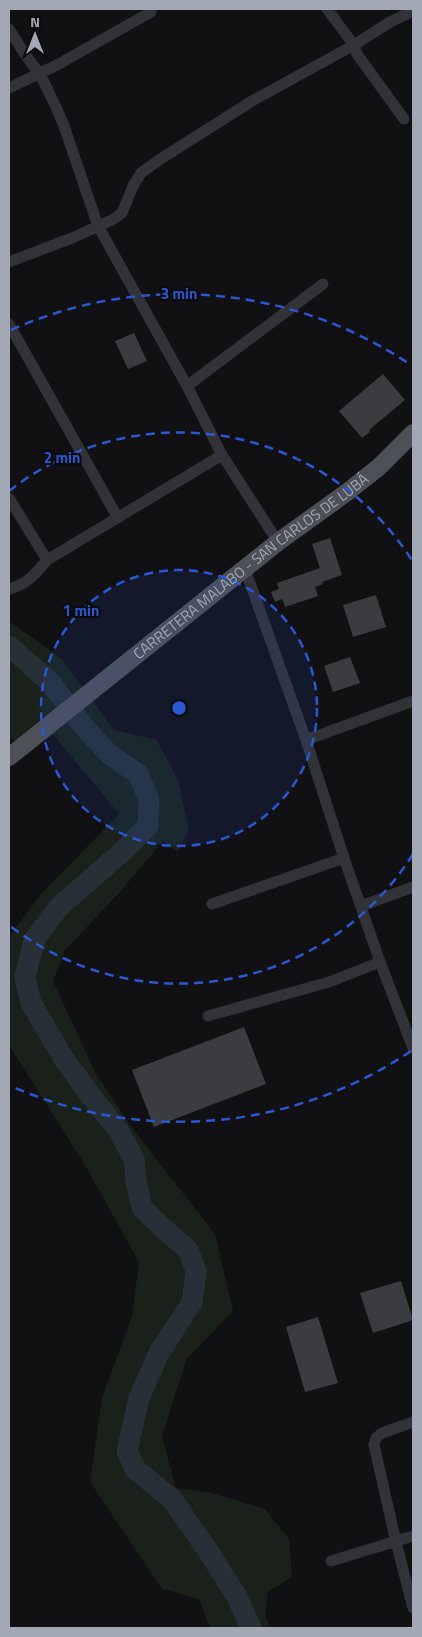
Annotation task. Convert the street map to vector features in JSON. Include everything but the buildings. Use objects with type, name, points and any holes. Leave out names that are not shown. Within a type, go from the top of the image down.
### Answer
[{"type":"main road","name":"CARRETERA MALABO - SAN CARLOS DE LUBÁ","points":[[9,757],[54,719],[278,542],[379,467],[413,433]]},
{"type":"street","points":[[327,9],[404,119]]},
{"type":"street","points":[[9,262],[72,238],[112,220],[122,213],[133,186],[142,173],[159,160],[252,101],[354,45],[390,22],[413,11]]},
{"type":"street","points":[[9,88],[40,74],[152,12]]},
{"type":"street","points":[[9,29],[40,74],[64,126],[98,226],[187,386],[222,455],[278,542]]},
{"type":"street","points":[[187,386],[323,284]]},
{"type":"street","points":[[9,324],[118,518]]},
{"type":"street","points":[[9,590],[31,579],[47,560],[222,455]]},
{"type":"street","points":[[9,498],[47,560]]},
{"type":"street","points":[[245,569],[306,740],[380,962],[413,1048]]},
{"type":"street","points":[[306,740],[413,701]]},
{"type":"street","points":[[212,904],[344,858]]},
{"type":"street","points":[[361,906],[413,888]]},
{"type":"street","points":[[208,1016],[328,982],[380,962]]},
{"type":"street","points":[[413,1422],[382,1434],[376,1438],[374,1446],[413,1608]]},
{"type":"street","points":[[331,1561],[413,1536]]},
{"type":"shaded area","points":[[9,621],[62,659],[114,730],[157,740],[178,780],[189,829],[178,852],[163,841],[120,892],[66,949],[53,981],[95,1072],[132,1128],[215,1234],[233,1311],[186,1360],[162,1437],[176,1488],[212,1493],[265,1509],[289,1539],[292,1577],[268,1592],[265,1616],[270,1628],[210,1628],[199,1599],[162,1589],[90,1482],[102,1398],[132,1316],[139,1262],[85,1165],[9,1045],[9,937],[42,893],[119,814],[45,725],[25,745],[9,738]]},
{"type":"waterway","points":[[9,646],[50,682],[85,728],[109,754],[138,774],[149,799],[148,826],[123,851],[59,907],[34,940],[25,978],[31,1003],[64,1059],[118,1130],[134,1159],[142,1208],[188,1250],[196,1271],[192,1302],[159,1353],[139,1398],[127,1451],[135,1469],[172,1499],[237,1597],[251,1628]]}]
